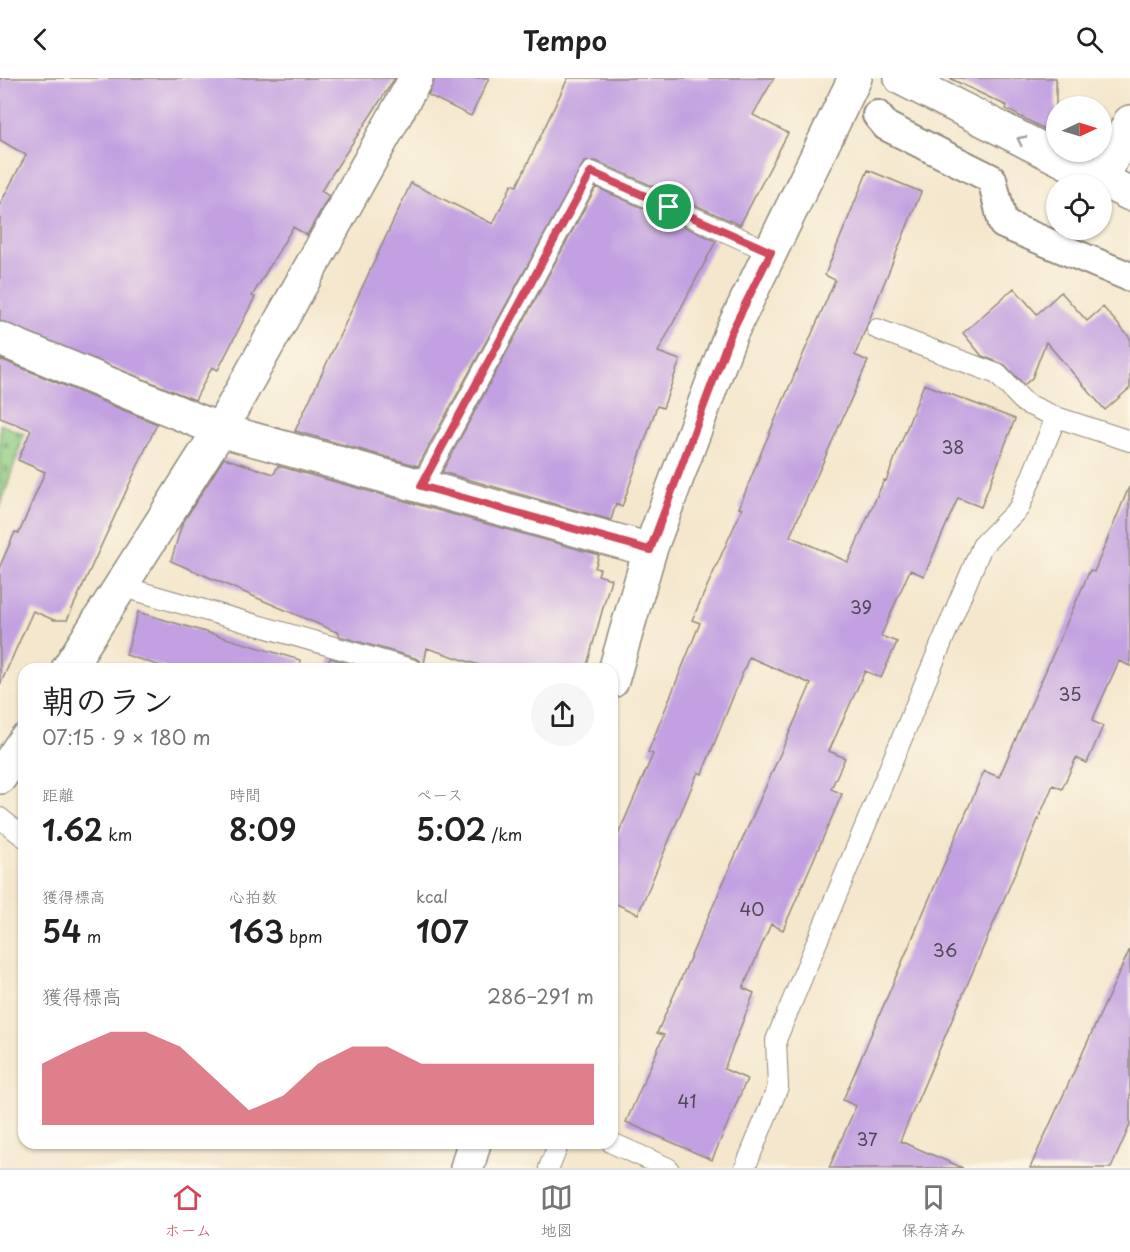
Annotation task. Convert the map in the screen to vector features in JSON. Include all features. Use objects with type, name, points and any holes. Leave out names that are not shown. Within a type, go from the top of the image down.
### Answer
[{"type":"street","points":[[73,663],[220,430],[416,78]]},
{"type":"street","points":[[617,663],[650,550],[731,333],[855,78]]},
{"type":"street","points":[[900,78],[1089,174]]},
{"type":"street","points":[[877,115],[886,126],[992,179],[1003,224],[1130,277]]},
{"type":"street","points":[[1104,174],[1130,122]]},
{"type":"street","points":[[1112,185],[1130,194]]},
{"type":"street","points":[[0,339],[220,430],[650,550]]},
{"type":"street","points":[[0,777],[17,743]]},
{"type":"street","points":[[467,1168],[472,1149]]},
{"type":"lane","points":[[421,486],[591,172],[771,252]]},
{"type":"lane","points":[[877,329],[997,375],[1025,403],[1056,417],[1130,441]]},
{"type":"lane","points":[[745,1168],[778,1087],[776,1040],[780,1029],[982,546],[1019,508],[1056,417]]},
{"type":"lane","points":[[120,586],[390,663]]},
{"type":"lane","points":[[0,818],[18,832]]},
{"type":"lane","points":[[618,1146],[668,1168]]},
{"type":"lane","points":[[549,1168],[556,1149]]},
{"type":"green space","points":[[0,424],[24,434],[0,508]]},
{"type":"building","points":[[0,78],[395,78],[321,191],[329,196],[307,235],[293,227],[252,296],[255,297],[218,370],[212,367],[195,400],[0,321],[0,204],[26,155],[0,140]]},
{"type":"building","points":[[435,78],[489,78],[471,116],[428,95]]},
{"type":"building","points":[[568,78],[774,78],[753,115],[788,133],[740,225],[596,161],[584,162],[418,466],[295,431],[411,183],[493,224],[512,184],[517,186]]},
{"type":"building","points":[[949,78],[1056,78],[1056,96],[1046,96],[1046,130],[1006,109],[1007,106]]},
{"type":"building","points":[[868,170],[921,192],[855,355],[868,361],[790,536],[848,562],[884,480],[886,481],[924,384],[1015,419],[981,507],[958,498],[924,576],[910,570],[881,636],[897,642],[881,678],[865,671],[829,751],[845,758],[831,789],[842,794],[783,930],[771,924],[743,988],[754,993],[724,1069],[747,1079],[712,1160],[626,1122],[664,1035],[657,1033],[811,684],[749,657],[702,774],[698,772],[638,914],[618,905],[618,835],[653,754],[648,752],[700,623],[692,620],[742,509],[739,508],[763,448],[835,280],[825,275]]},
{"type":"building","points":[[596,187],[716,241],[658,352],[680,360],[663,408],[657,406],[622,507],[616,504],[611,520],[442,472]]},
{"type":"building","points":[[1014,288],[1037,314],[1061,292],[1087,321],[1103,307],[1130,338],[1130,388],[1105,410],[1046,342],[1032,378],[1024,385],[1005,365],[982,356],[963,333]]},
{"type":"building","points":[[0,359],[157,424],[67,620],[54,620],[33,611],[0,685],[0,566],[15,532],[19,533],[45,472],[18,460],[31,430],[0,418]]},
{"type":"building","points":[[224,458],[274,474],[278,466],[599,555],[595,568],[600,569],[598,575],[611,579],[588,663],[473,663],[427,648],[424,663],[421,663],[415,658],[339,636],[339,633],[171,561],[182,524]]},
{"type":"building","points":[[1129,487],[1130,666],[1119,661],[1092,721],[1103,726],[1087,763],[1076,758],[1062,789],[1053,785],[900,1141],[963,1168],[829,1168],[856,1106],[843,1100],[984,771],[999,777],[1090,570],[1094,572]]},
{"type":"building","points":[[138,612],[300,660],[300,663],[151,663],[126,655]]},
{"type":"building","points":[[330,658],[347,663],[329,663]]},
{"type":"building","points":[[1130,949],[1130,1125],[1111,1168],[1030,1168]]},
{"type":"route","points":[[591,172],[669,207],[771,252],[731,333],[650,550],[421,486],[591,172]]}]
